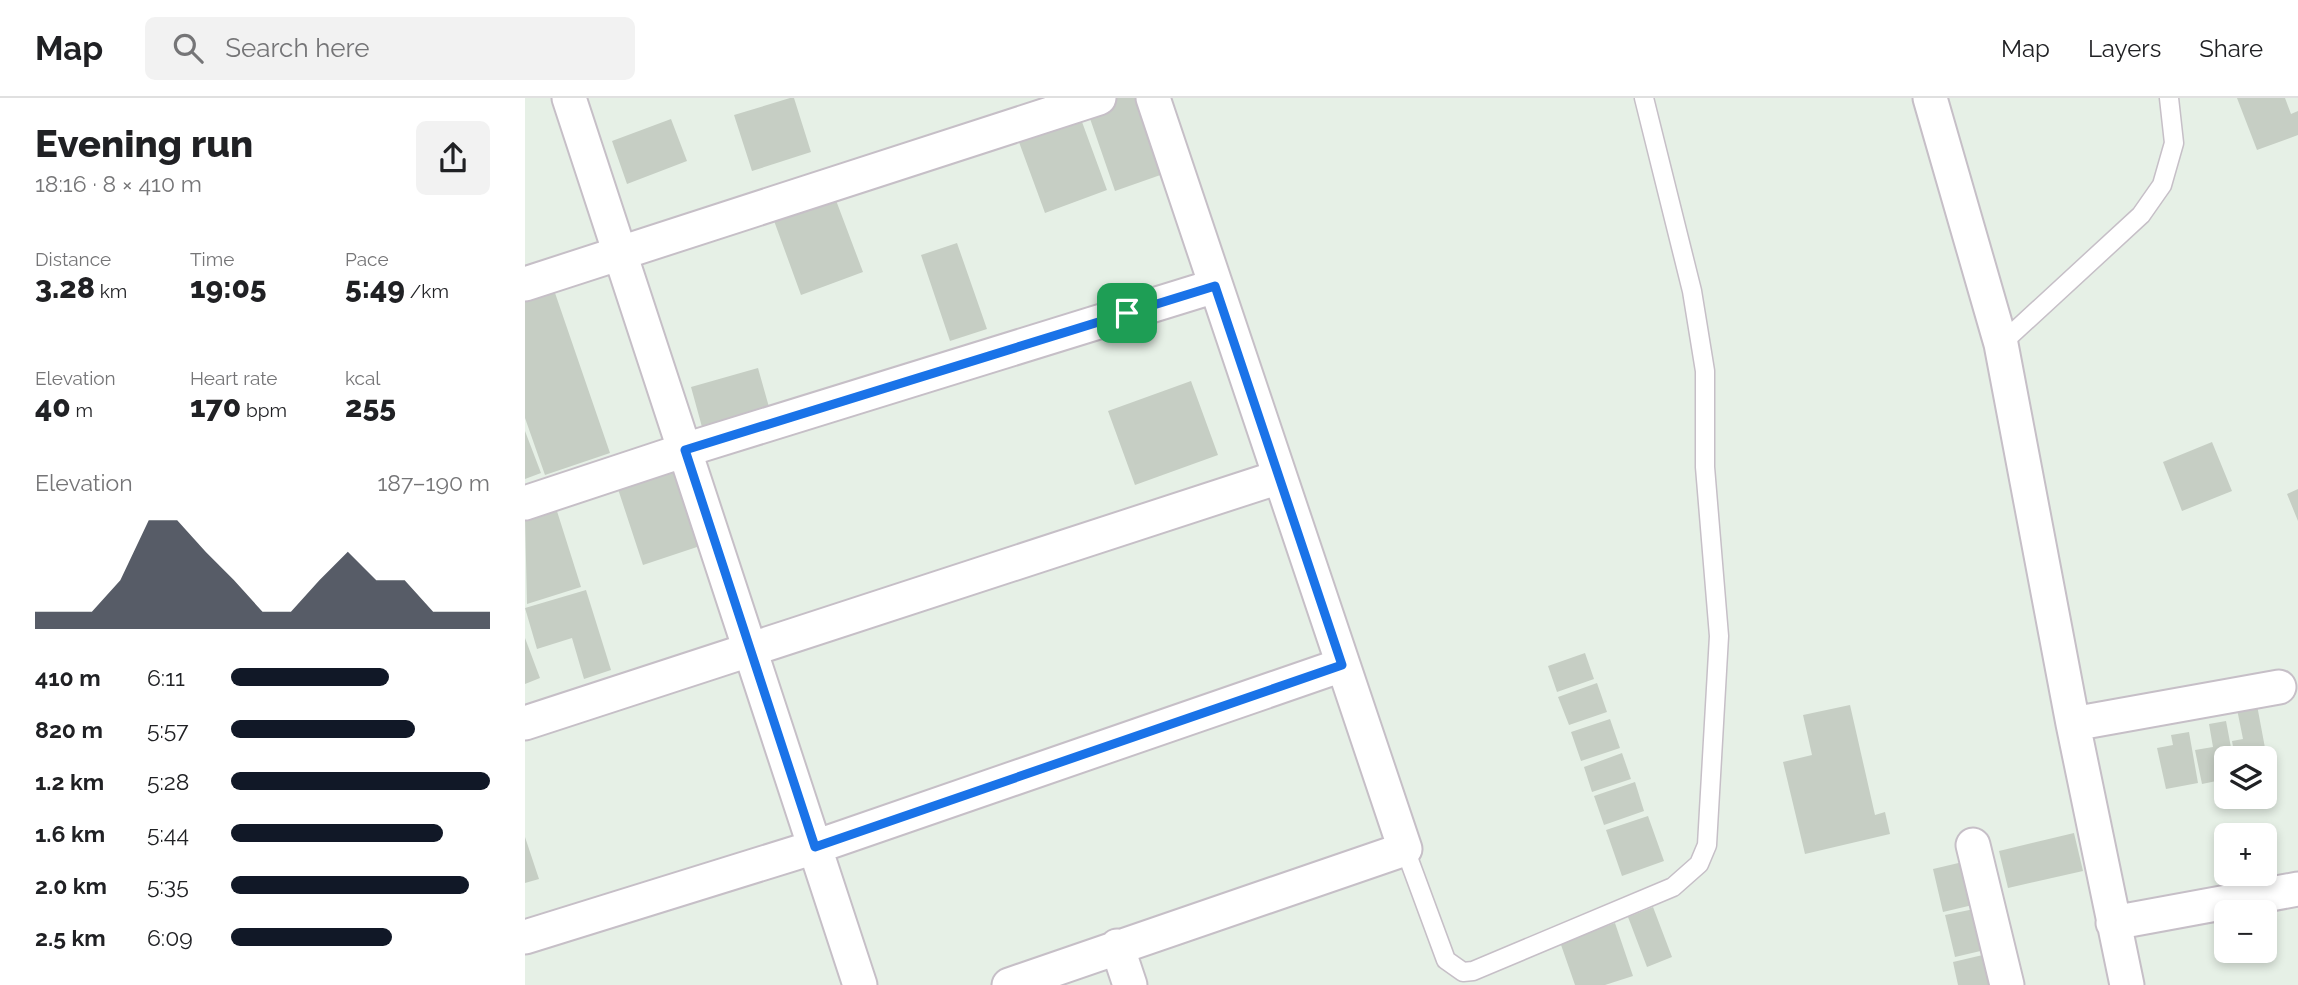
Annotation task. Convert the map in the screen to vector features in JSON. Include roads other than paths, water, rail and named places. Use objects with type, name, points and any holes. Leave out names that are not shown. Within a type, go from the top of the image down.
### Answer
[{"type":"street","points":[[569,98],[860,985]]},
{"type":"street","points":[[525,284],[1099,98]]},
{"type":"street","points":[[1009,985],[1405,849],[1153,98]]},
{"type":"street","points":[[1930,98],[2001,344],[2113,923],[2121,984]]},
{"type":"street","points":[[525,503],[685,450],[1215,286]]},
{"type":"street","points":[[525,723],[1279,477]]},
{"type":"street","points":[[525,937],[815,847],[1342,665]]},
{"type":"street","points":[[2073,724],[2279,687]]},
{"type":"street","points":[[1973,845],[2007,985]]},
{"type":"street","points":[[2113,923],[2298,889]]},
{"type":"street","points":[[1117,946],[1130,985]]},
{"type":"lane","points":[[1405,849],[1446,960],[1463,972],[1473,971],[1674,887],[1699,864],[1707,845],[1719,636],[1705,467],[1705,371],[1692,291],[1644,98]]},
{"type":"lane","points":[[2001,344],[2141,215],[2162,185],[2174,143],[2169,98]]}]
